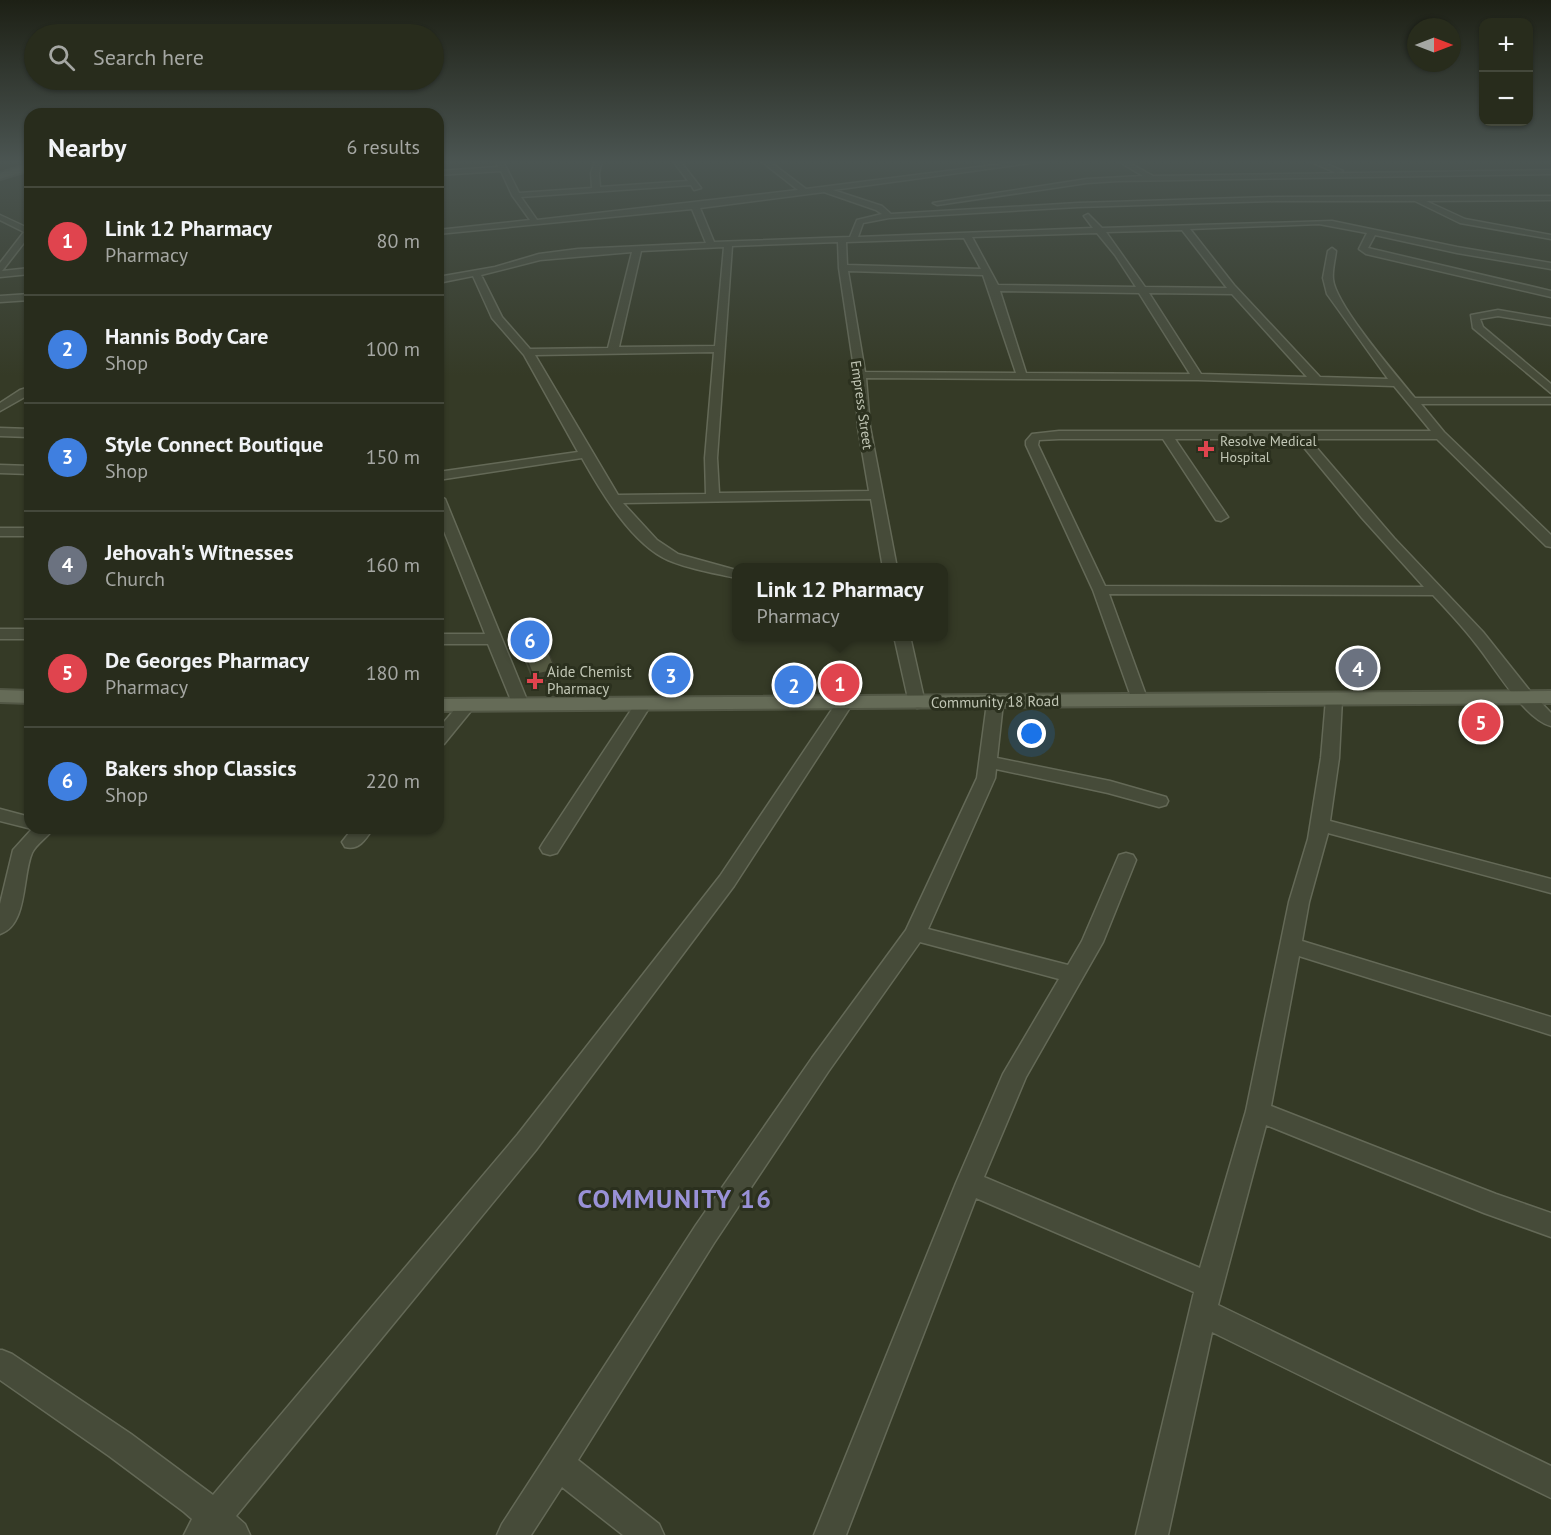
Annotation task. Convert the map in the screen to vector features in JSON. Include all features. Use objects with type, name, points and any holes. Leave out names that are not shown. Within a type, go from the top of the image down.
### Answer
[{"type":"main road","points":[[0,696],[24,697]]},
{"type":"main road","name":"Community 18 Road","points":[[444,705],[995,703],[1551,697]]},
{"type":"street","points":[[706,233],[711,245]]},
{"type":"street","points":[[847,241],[853,233]]},
{"type":"street","points":[[1011,233],[1014,235]]},
{"type":"street","points":[[444,279],[476,274],[547,255],[637,248],[1065,233]]},
{"type":"street","points":[[1102,233],[1119,254],[1198,377]]},
{"type":"street","points":[[1188,233],[1198,249],[1316,380]]},
{"type":"street","points":[[1372,233],[1363,249],[1377,255],[1551,294]]},
{"type":"street","points":[[1375,233],[1551,266]]},
{"type":"street","points":[[1527,233],[1551,237]]},
{"type":"street","points":[[968,237],[995,288],[1022,376]]},
{"type":"street","points":[[0,269],[24,238]]},
{"type":"street","name":"Empress Street","points":[[847,241],[843,268],[860,375],[864,427],[889,563]]},
{"type":"street","points":[[713,497],[711,458],[728,244]]},
{"type":"street","points":[[19,245],[24,245]]},
{"type":"street","points":[[613,350],[637,248]]},
{"type":"street","points":[[1332,251],[1328,278],[1332,294],[1396,383],[1440,435],[1551,543]]},
{"type":"street","points":[[843,268],[988,272]]},
{"type":"street","points":[[0,274],[24,272]]},
{"type":"street","points":[[476,274],[500,322],[528,352],[614,499],[646,540],[663,553],[732,573]]},
{"type":"street","points":[[995,288],[1235,291]]},
{"type":"street","points":[[0,298],[24,297]]},
{"type":"street","points":[[1551,322],[1498,313],[1473,317],[1478,328],[1551,390]]},
{"type":"street","points":[[528,352],[720,349]]},
{"type":"street","points":[[860,375],[1198,377],[1396,383]]},
{"type":"street","points":[[0,408],[24,393]]},
{"type":"street","points":[[1412,401],[1551,401]]},
{"type":"street","points":[[0,432],[24,433]]},
{"type":"street","points":[[1140,701],[1100,590],[1032,441],[1036,437],[1045,435],[1440,435]]},
{"type":"street","points":[[1167,435],[1221,517]]},
{"type":"street","points":[[1301,436],[1328,471],[1390,542],[1438,591],[1536,710],[1551,721]]},
{"type":"street","points":[[444,476],[586,454]]},
{"type":"street","points":[[0,469],[24,470]]},
{"type":"street","points":[[614,499],[875,495]]},
{"type":"street","points":[[444,531],[495,639],[521,705]]},
{"type":"street","points":[[0,532],[24,532]]},
{"type":"street","points":[[1100,590],[1438,591]]},
{"type":"street","points":[[0,634],[24,634]]},
{"type":"street","points":[[444,639],[495,639]]},
{"type":"street","points":[[903,641],[917,703]]},
{"type":"street","points":[[1152,1535],[1207,1299],[1258,1111],[1299,902],[1318,839],[1330,758],[1334,699]]},
{"type":"street","points":[[2,1364],[153,1468],[192,1498],[216,1530],[534,1132],[727,881],[845,703]]},
{"type":"street","points":[[513,1535],[705,1234],[820,1065],[915,933],[986,778],[995,703]]},
{"type":"street","points":[[550,848],[643,705]]},
{"type":"street","points":[[444,733],[467,706]]},
{"type":"street","points":[[989,762],[1159,801]]},
{"type":"street","points":[[0,815],[24,821]]},
{"type":"street","points":[[1319,824],[1551,886]]},
{"type":"street","points":[[0,926],[7,918],[23,850],[38,834]]},
{"type":"street","points":[[830,1535],[969,1183],[1015,1074],[1092,942],[1126,860]]},
{"type":"street","points":[[915,933],[1072,974]]},
{"type":"street","points":[[1291,945],[1551,1026]]},
{"type":"street","points":[[1258,1111],[1551,1225]]},
{"type":"street","points":[[969,1183],[1207,1299],[1551,1482]]},
{"type":"street","points":[[558,1464],[648,1535]]},
{"type":"building","points":[[542,637],[556,670],[533,675],[519,641]]},
{"type":"place","name":"Resolve Medical Hospital","points":[[1206,449]]},
{"type":"place","name":"Bakers shop Classics","points":[[530,640]]},
{"type":"place","name":"Jehovah's Witnesses","points":[[1358,668]]},
{"type":"place","name":"Style Connect Boutique","points":[[671,675]]},
{"type":"place","name":"Aide Chemist Pharmacy","points":[[535,681]]},
{"type":"place","name":"Link 12 Pharmacy","points":[[840,683]]},
{"type":"place","name":"Hannis Body Care","points":[[794,685]]},
{"type":"place","name":"De Georges Pharmacy","points":[[1481,722]]},
{"type":"district","name":"COMMUNITY 16","points":[[675,1199]]}]
